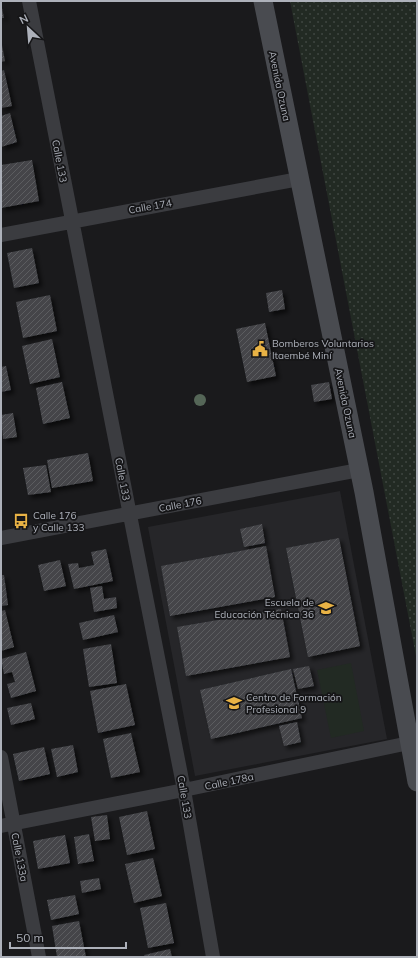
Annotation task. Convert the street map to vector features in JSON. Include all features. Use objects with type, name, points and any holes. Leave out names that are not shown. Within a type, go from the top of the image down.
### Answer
[{"type":"main road","name":"Avenida Ozuna","points":[[263,1],[359,470],[417,782]]},
{"type":"street","name":"Calle 133","points":[[29,1],[184,790],[213,957]]},
{"type":"street","name":"Calle 174","points":[[1,235],[300,179]]},
{"type":"street","name":"Calle 176","points":[[1,538],[359,470]]},
{"type":"street","name":"Calle 178a","points":[[7,825],[409,743]]},
{"type":"street","name":"Calle 133a","points":[[1,757],[7,825],[40,957]]},
{"type":"shaded area","points":[[290,1],[417,1],[417,661]]},
{"type":"shaded area","points":[[340,491],[387,739],[195,776],[148,527]]},
{"type":"shaded area","points":[[351,663],[364,731],[331,738],[317,670]]},
{"type":"building","points":[[1,3],[4,18],[1,18]]},
{"type":"building","points":[[1,40],[5,61],[1,62]]},
{"type":"building","points":[[4,70],[12,106],[1,108],[1,71]]},
{"type":"building","points":[[10,113],[17,142],[1,147],[1,116]]},
{"type":"building","points":[[32,160],[39,201],[1,208],[1,165]]},
{"type":"building","points":[[32,248],[39,283],[14,288],[7,253]]},
{"type":"building","points":[[282,290],[285,309],[269,312],[266,293]]},
{"type":"building","points":[[50,295],[57,331],[23,338],[16,302]]},
{"type":"building","points":[[265,323],[276,376],[247,382],[236,329]]},
{"type":"building","points":[[52,339],[60,377],[30,384],[22,346]]},
{"type":"building","points":[[6,366],[11,390],[1,392],[1,367]]},
{"type":"building","points":[[62,382],[70,418],[43,424],[36,388]]},
{"type":"building","points":[[329,382],[332,399],[314,402],[311,385]]},
{"type":"building","points":[[13,413],[17,437],[3,439],[1,415]]},
{"type":"building","points":[[88,453],[93,481],[52,488],[47,460]]},
{"type":"building","points":[[46,465],[51,492],[28,495],[23,468]]},
{"type":"building","points":[[262,524],[265,543],[244,547],[240,529]]},
{"type":"building","points":[[339,538],[360,646],[308,657],[286,548]]},
{"type":"building","points":[[266,546],[275,597],[170,616],[161,566]]},
{"type":"building","points":[[106,549],[113,581],[74,589],[68,564],[78,563],[79,568],[94,565],[91,552]]},
{"type":"building","points":[[60,560],[66,586],[44,591],[38,565]]},
{"type":"building","points":[[1,575],[4,575],[8,605],[1,606]]},
{"type":"building","points":[[102,586],[104,599],[116,597],[117,608],[94,612],[90,588]]},
{"type":"building","points":[[281,609],[290,657],[186,676],[177,627]]},
{"type":"building","points":[[5,610],[14,647],[1,651],[1,611]]},
{"type":"building","points":[[114,615],[118,632],[83,640],[79,623]]},
{"type":"building","points":[[111,644],[117,683],[89,687],[83,649]]},
{"type":"building","points":[[26,652],[36,691],[11,698],[7,684],[15,682],[12,672],[4,674],[1,659]]},
{"type":"building","points":[[309,666],[314,686],[298,689],[293,669]]},
{"type":"building","points":[[291,669],[302,718],[211,739],[200,690]]},
{"type":"building","points":[[126,684],[135,725],[98,733],[90,691]]},
{"type":"building","points":[[31,703],[35,719],[11,725],[7,708]]},
{"type":"building","points":[[297,722],[301,742],[284,746],[279,726]]},
{"type":"building","points":[[131,733],[140,772],[111,778],[103,739]]},
{"type":"building","points":[[73,745],[78,772],[57,777],[51,749]]},
{"type":"building","points":[[44,747],[50,774],[19,781],[13,754]]},
{"type":"building","points":[[147,811],[155,849],[127,855],[119,817]]},
{"type":"building","points":[[107,815],[110,839],[95,841],[91,817]]},
{"type":"building","points":[[89,834],[94,861],[78,864],[74,837]]},
{"type":"building","points":[[65,835],[70,863],[38,869],[33,841]]},
{"type":"building","points":[[153,858],[162,896],[134,903],[125,864]]},
{"type":"building","points":[[99,878],[101,889],[82,893],[80,881]]},
{"type":"building","points":[[75,895],[79,914],[51,920],[47,900]]},
{"type":"building","points":[[166,903],[174,943],[148,948],[140,908]]},
{"type":"building","points":[[79,921],[86,957],[57,957],[52,926]]},
{"type":"building","points":[[170,949],[172,957],[145,957],[144,955]]},
{"type":"place","name":"Bomberos Voluntarios Itaembé Miní","points":[[260,349]]},
{"type":"place","name":"Calle 176 y Calle 133","points":[[21,521]]},
{"type":"place","name":"Escuela de Educación Técnica 36","points":[[326,608]]},
{"type":"place","name":"Centro de Formación Profesional 9","points":[[234,703]]}]
